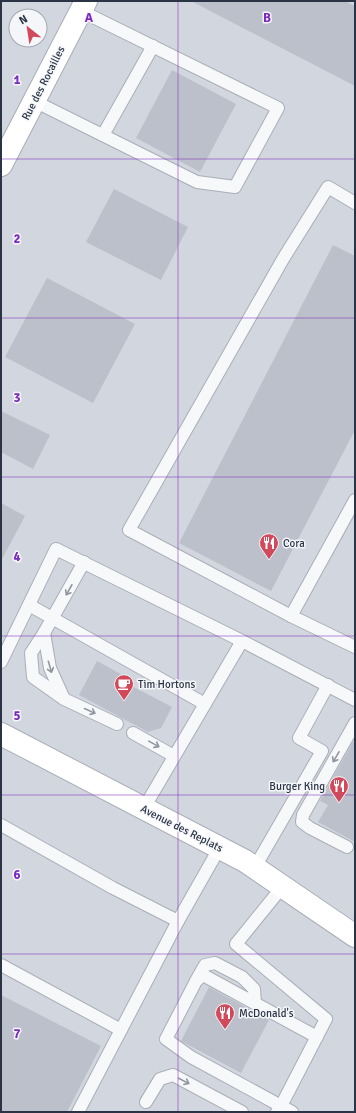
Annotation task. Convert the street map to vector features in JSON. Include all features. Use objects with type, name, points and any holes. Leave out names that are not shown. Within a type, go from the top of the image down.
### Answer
[{"type":"street","name":"Rue des Rocailles","points":[[1,165],[83,6]]},
{"type":"street","name":"Avenue des Replats","points":[[2,736],[220,847],[255,867],[355,936]]},
{"type":"lane","points":[[34,101],[197,182],[235,187],[278,108],[153,46],[83,6]]},
{"type":"lane","points":[[103,135],[153,46]]},
{"type":"lane","points":[[355,203],[328,187],[283,259],[129,530],[290,616],[355,647]]},
{"type":"lane","points":[[290,616],[355,500]]},
{"type":"lane","points":[[1,662],[56,549],[242,641],[355,700]]},
{"type":"lane","points":[[84,562],[44,634],[31,652],[33,677],[64,699],[117,724]]},
{"type":"lane","points":[[29,605],[205,704]]},
{"type":"lane","points":[[44,634],[50,668],[64,699]]},
{"type":"lane","points":[[144,808],[242,641]]},
{"type":"lane","points":[[255,867],[322,751],[299,738],[328,685]]},
{"type":"lane","points":[[347,847],[310,828],[302,822],[303,815],[355,723]]},
{"type":"lane","points":[[133,733],[174,756]]},
{"type":"lane","points":[[1,825],[113,888],[178,921]]},
{"type":"lane","points":[[78,1112],[178,921],[220,847]]},
{"type":"lane","points":[[279,1109],[326,1019],[236,944],[283,886]]},
{"type":"lane","points":[[255,1003],[254,989],[242,977],[216,963],[205,964],[166,1039],[191,1057],[279,1109],[292,1112]]},
{"type":"lane","points":[[1,965],[121,1030]]},
{"type":"lane","points":[[196,981],[203,976],[317,1037]]},
{"type":"lane","points":[[146,1102],[160,1079],[173,1075],[242,1112]]},
{"type":"shaded area","points":[[1,1],[355,1],[355,1112],[1,1112]]},
{"type":"building","points":[[191,1],[345,1],[355,6],[355,86]]},
{"type":"building","points":[[172,70],[236,104],[200,172],[136,138]]},
{"type":"building","points":[[114,189],[188,227],[161,280],[86,242]]},
{"type":"building","points":[[333,245],[355,256],[355,430],[271,591],[179,543]]},
{"type":"building","points":[[47,278],[135,324],[93,403],[5,357]]},
{"type":"building","points":[[1,411],[50,435],[33,469],[1,452]]},
{"type":"building","points":[[1,503],[25,516],[1,561]]},
{"type":"building","name":"Tim Hortons","points":[[97,661],[128,678],[126,683],[172,707],[161,728],[148,732],[79,695]]},
{"type":"building","name":"Burger King","points":[[355,738],[355,842],[318,822],[328,805],[320,801]]},
{"type":"building","name":"McDonald's","points":[[209,987],[269,1020],[241,1073],[181,1041]]},
{"type":"building","points":[[1,995],[101,1046],[67,1112],[1,1112]]},
{"type":"place","name":"Cora","points":[[269,560]]},
{"type":"place","name":"Tim Hortons","points":[[124,701]]},
{"type":"place","name":"Burger King","points":[[339,803]]},
{"type":"place","name":"McDonald's","points":[[225,1030]]}]
